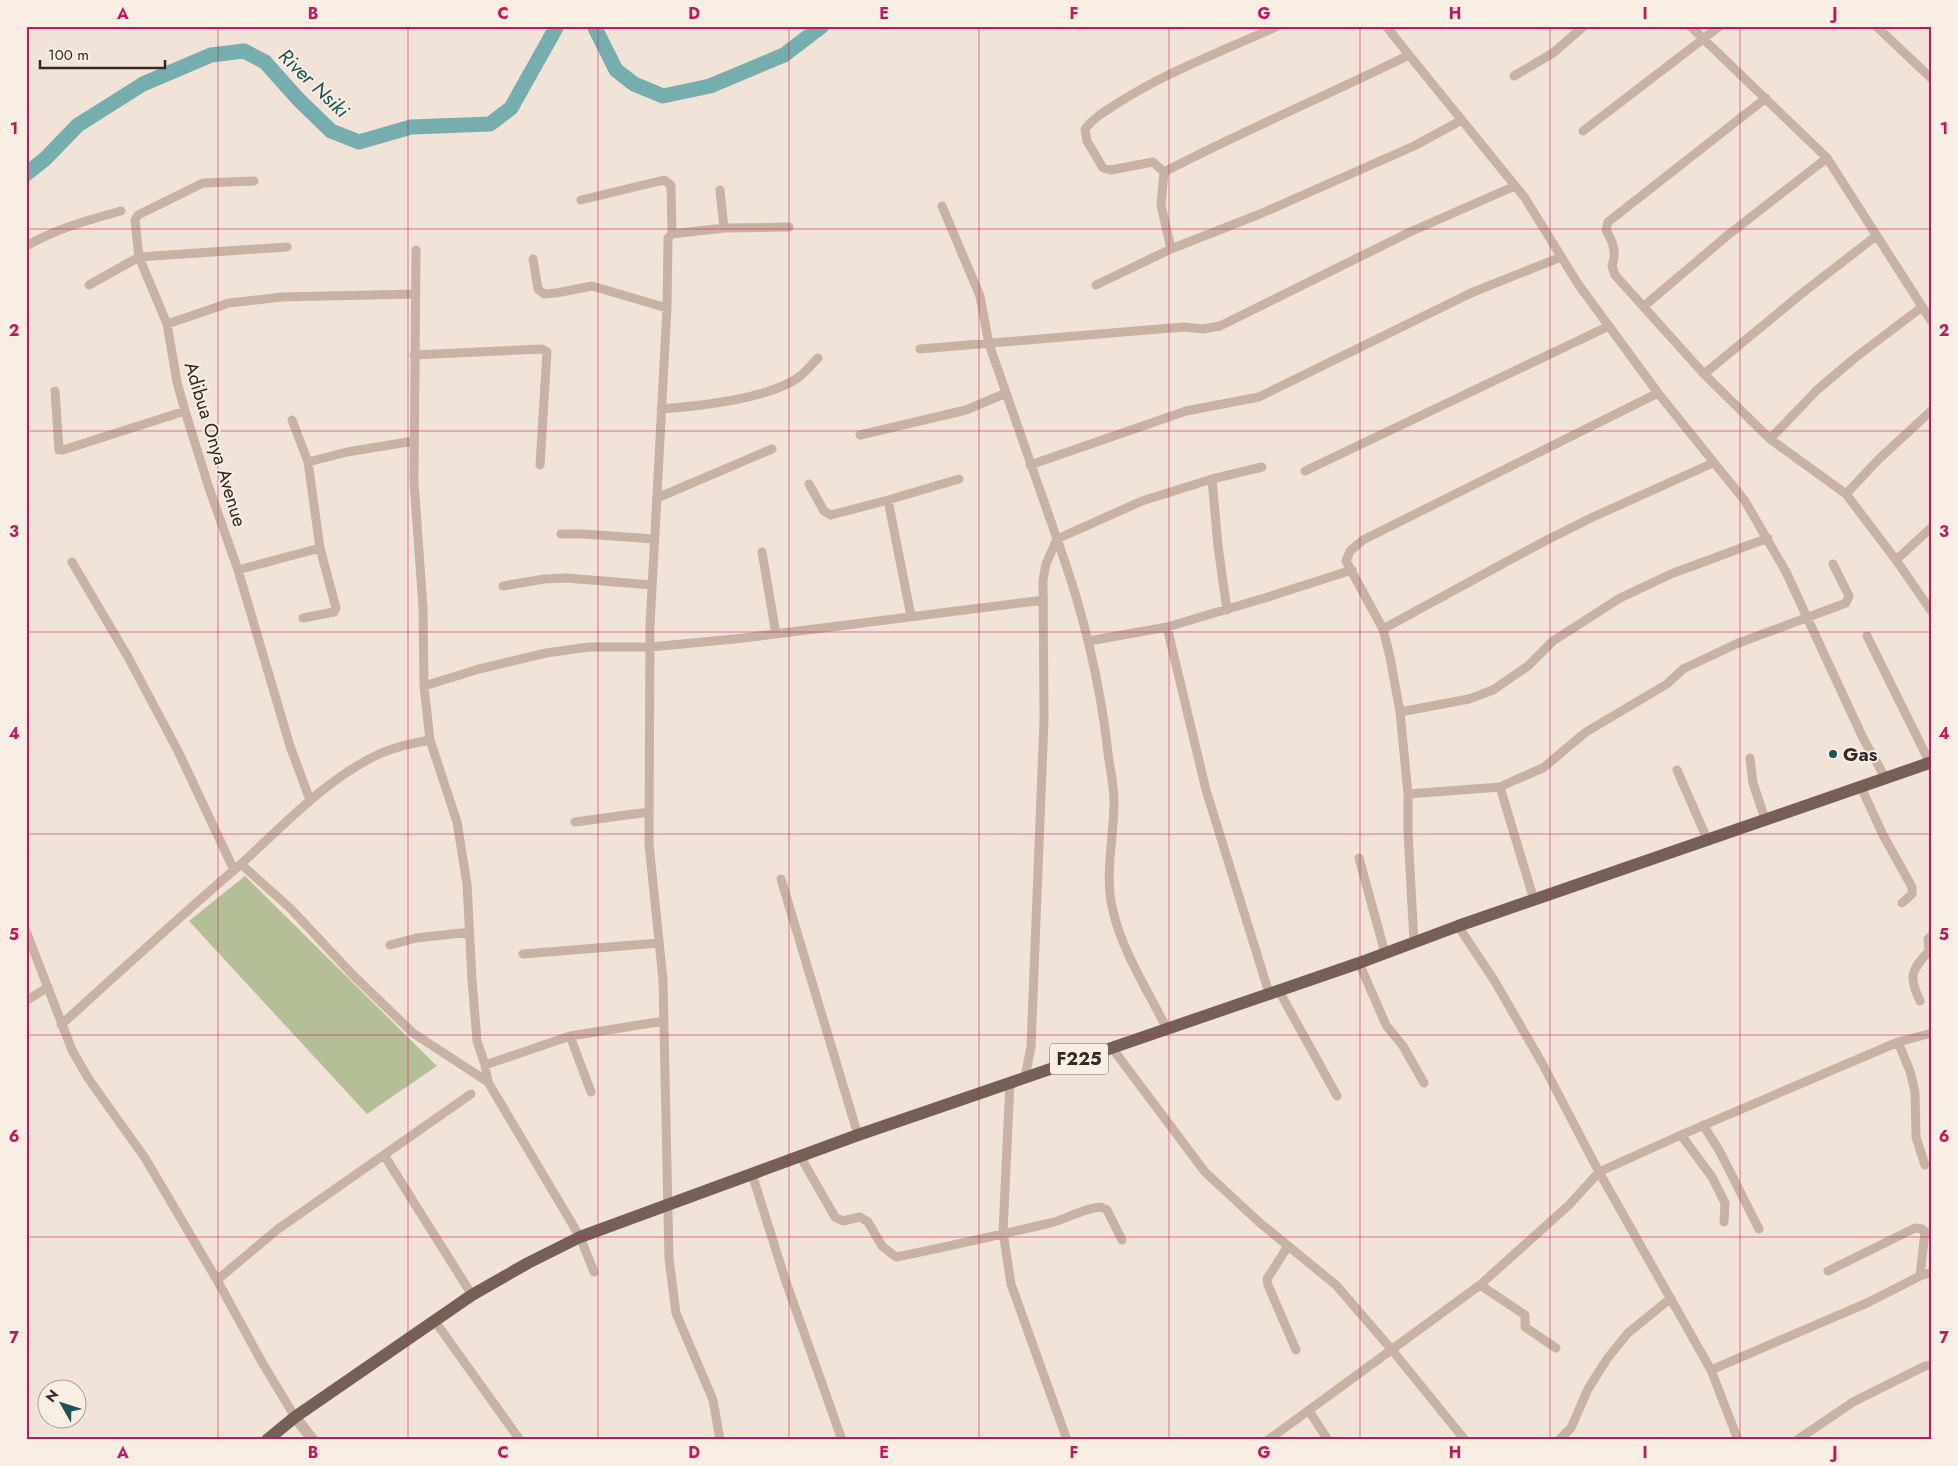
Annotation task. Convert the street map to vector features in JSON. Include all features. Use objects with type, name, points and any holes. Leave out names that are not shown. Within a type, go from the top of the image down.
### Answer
[{"type":"main road","name":"F225","points":[[267,1440],[295,1417],[472,1295],[528,1263],[580,1237],[858,1135],[1359,963],[1458,926],[1708,841],[1765,819],[1931,762]]},
{"type":"street","points":[[1164,172],[1153,162],[1111,170],[1103,168],[1087,141],[1085,129],[1099,115],[1141,88],[1278,26]]},
{"type":"street","points":[[1514,76],[1553,53],[1584,26]]},
{"type":"street","points":[[1690,26],[1827,158],[1932,322]]},
{"type":"street","points":[[1583,131],[1720,26]]},
{"type":"street","points":[[1876,26],[1932,79]]},
{"type":"street","points":[[1391,28],[1409,55],[1525,198],[1561,257],[1609,326],[1658,393],[1745,501],[1786,572],[1864,738],[1886,779]]},
{"type":"street","points":[[1164,172],[1224,141],[1352,84],[1409,55]]},
{"type":"street","points":[[1766,98],[1608,222],[1606,230],[1612,240],[1615,258],[1612,266],[1615,275],[1704,374],[1770,439],[1846,494],[1896,560],[1932,612]]},
{"type":"street","points":[[1096,285],[1172,249],[1260,214],[1414,146],[1462,120]]},
{"type":"street","points":[[1644,306],[1728,235],[1827,158]]},
{"type":"street","points":[[1164,172],[1161,205],[1172,249]]},
{"type":"street","points":[[581,200],[664,180],[671,185],[672,234]]},
{"type":"street","name":"Adibua Onya Avenue","points":[[254,181],[202,183],[138,215],[136,220],[140,257],[167,324],[177,382],[208,488],[238,570],[290,746],[310,800]]},
{"type":"street","points":[[920,349],[1135,330],[1184,327],[1203,329],[1220,326],[1410,232],[1515,186]]},
{"type":"street","points":[[720,190],[724,228]]},
{"type":"street","points":[[942,206],[980,296],[989,344],[1057,539],[1089,641],[1096,668],[1114,801],[1109,865],[1113,911],[1128,953],[1167,1029]]},
{"type":"street","points":[[26,246],[80,222],[121,211]]},
{"type":"street","points":[[720,1440],[713,1400],[676,1313],[669,1259],[664,1021],[659,943],[649,844],[650,647],[667,308],[668,238],[672,234],[724,228],[789,227]]},
{"type":"street","points":[[1704,374],[1876,236]]},
{"type":"street","points":[[89,284],[140,257],[287,248]]},
{"type":"street","points":[[416,250],[414,482],[423,607],[424,686],[430,740],[457,822],[467,884],[477,1041],[485,1065],[488,1082],[580,1237],[594,1272]]},
{"type":"street","points":[[1030,465],[1186,411],[1259,397],[1471,293],[1561,257]]},
{"type":"street","points":[[533,259],[538,289],[544,294],[556,294],[592,286],[667,308]]},
{"type":"street","points":[[167,324],[229,303],[282,297],[416,294]]},
{"type":"street","points":[[1770,439],[1824,384],[1922,307]]},
{"type":"street","points":[[1305,471],[1609,326]]},
{"type":"street","points":[[414,355],[542,349],[547,352],[540,465]]},
{"type":"street","points":[[662,409],[708,405],[768,392],[799,378],[818,358]]},
{"type":"street","points":[[55,392],[59,450],[185,411]]},
{"type":"street","points":[[860,435],[966,410],[1006,393]]},
{"type":"street","points":[[1414,943],[1408,794],[1400,712],[1383,629],[1346,560],[1350,551],[1363,540],[1658,393]]},
{"type":"street","points":[[1846,494],[1878,460],[1932,410]]},
{"type":"street","points":[[292,420],[308,462],[320,548],[336,608],[334,612],[303,618]]},
{"type":"street","points":[[308,462],[347,452],[414,441]]},
{"type":"street","points":[[657,498],[772,449]]},
{"type":"street","points":[[1383,629],[1542,542],[1713,463]]},
{"type":"street","points":[[1025,1077],[1031,1047],[1043,750],[1046,564],[1057,539],[1142,501],[1212,479],[1262,467]]},
{"type":"street","points":[[809,484],[824,511],[831,515],[958,479]]},
{"type":"street","points":[[1212,479],[1218,546],[1227,610]]},
{"type":"street","points":[[888,500],[911,616]]},
{"type":"street","points":[[1896,560],[1932,527]]},
{"type":"street","points":[[561,534],[654,539]]},
{"type":"street","points":[[1400,712],[1468,699],[1493,690],[1528,666],[1553,642],[1620,598],[1671,574],[1768,538]]},
{"type":"street","points":[[238,570],[320,548]]},
{"type":"street","points":[[762,552],[776,634]]},
{"type":"street","points":[[72,562],[128,657],[237,867],[290,908],[353,975],[414,1033],[488,1082]]},
{"type":"street","points":[[1408,794],[1500,787],[1542,768],[1586,732],[1667,684],[1682,669],[1736,644],[1846,603],[1850,596],[1833,564]]},
{"type":"street","points":[[1089,641],[1167,627],[1352,570]]},
{"type":"street","points":[[503,586],[544,579],[566,578],[652,585]]},
{"type":"street","points":[[424,686],[479,669],[546,653],[589,647],[650,647],[776,634],[1044,600]]},
{"type":"street","points":[[1167,627],[1206,790],[1274,992],[1337,1096]]},
{"type":"street","points":[[1867,636],[1931,762]]},
{"type":"street","points":[[61,1025],[310,800],[350,770],[378,754],[403,745],[430,740]]},
{"type":"street","points":[[1750,758],[1753,783],[1765,819]]},
{"type":"street","points":[[1677,770],[1708,841]]},
{"type":"street","points":[[1500,787],[1534,900]]},
{"type":"street","points":[[1861,787],[1880,828],[1912,886],[1912,894],[1902,903]]},
{"type":"street","points":[[575,822],[649,812]]},
{"type":"street","points":[[1359,858],[1385,953]]},
{"type":"street","points":[[782,879],[858,1135]]},
{"type":"street","points":[[1458,926],[1494,980],[1542,1063],[1599,1172],[1711,1370],[1738,1440]]},
{"type":"street","points":[[26,931],[72,1050],[88,1078],[145,1158],[217,1280],[263,1364],[295,1417],[313,1440]]},
{"type":"street","points":[[390,946],[416,938],[470,932]]},
{"type":"street","points":[[1920,1001],[1912,986],[1914,972],[1917,963],[1929,951],[1928,940],[1932,935]]},
{"type":"street","points":[[523,954],[659,943]]},
{"type":"street","points":[[1359,963],[1386,1025],[1404,1046],[1424,1083]]},
{"type":"street","points":[[26,1001],[48,988]]},
{"type":"street","points":[[485,1065],[570,1036],[664,1021]]},
{"type":"street","points":[[1268,1440],[1309,1412],[1480,1285],[1569,1205],[1599,1172],[1703,1125],[1898,1042],[1932,1033]]},
{"type":"street","points":[[570,1036],[591,1092]]},
{"type":"street","points":[[1898,1042],[1910,1072],[1915,1092],[1916,1137],[1925,1165]]},
{"type":"street","points":[[1112,1048],[1205,1172],[1231,1198],[1336,1285],[1465,1440]]},
{"type":"street","points":[[1010,1082],[1003,1232],[1006,1258],[1011,1284],[1067,1440]]},
{"type":"street","points":[[217,1280],[278,1229],[471,1094]]},
{"type":"street","points":[[1703,1125],[1719,1150],[1759,1229]]},
{"type":"street","points":[[1681,1135],[1712,1177],[1725,1203],[1724,1222]]},
{"type":"street","points":[[384,1155],[472,1295]]},
{"type":"street","points":[[800,1156],[835,1217],[843,1221],[860,1217],[868,1222],[882,1246],[896,1257],[950,1247],[1003,1232],[1052,1222],[1101,1207],[1107,1210],[1122,1240]]},
{"type":"street","points":[[752,1174],[785,1279],[842,1440]]},
{"type":"street","points":[[1828,1271],[1916,1228],[1922,1229],[1925,1232],[1920,1276]]},
{"type":"street","points":[[1288,1246],[1268,1280],[1268,1286],[1296,1350]]},
{"type":"street","points":[[1711,1370],[1867,1303],[1920,1276],[1932,1272]]},
{"type":"street","points":[[1480,1285],[1525,1315],[1525,1327],[1556,1348]]},
{"type":"street","points":[[1558,1440],[1571,1428],[1588,1389],[1607,1359],[1628,1333],[1671,1298]]},
{"type":"street","points":[[434,1320],[520,1440]]},
{"type":"street","points":[[1797,1440],[1853,1402],[1925,1366],[1932,1365]]},
{"type":"street","points":[[1309,1412],[1328,1440]]},
{"type":"green space","points":[[245,876],[437,1066],[367,1114],[189,921]]},
{"type":"waterway","name":"River Nsiki","points":[[26,174],[45,159],[78,125],[143,84],[211,55],[244,51],[265,62],[298,99],[331,131],[359,142],[411,127],[490,124],[511,108],[557,26]]},
{"type":"waterway","name":"River Nsiki","points":[[594,26],[616,70],[634,84],[663,96],[710,86],[784,55],[822,26]]},
{"type":"place","name":"Gas","points":[[1833,754]]}]
